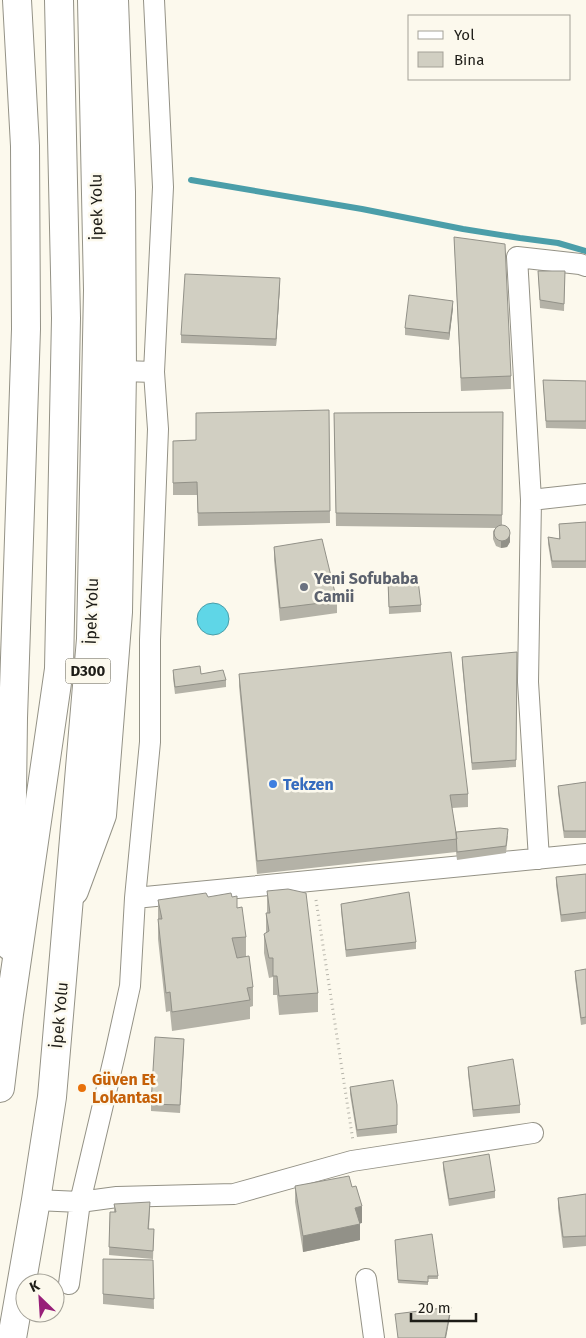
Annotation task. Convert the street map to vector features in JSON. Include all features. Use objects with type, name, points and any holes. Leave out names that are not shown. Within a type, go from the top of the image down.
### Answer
[{"type":"main road","points":[[9,1014],[13,718],[26,329],[25,146],[17,0]]},
{"type":"main road","name":"İpek Yolu","points":[[0,1088],[59,669],[66,318],[59,0]]},
{"type":"main road","name":"İpek Yolu","points":[[12,1338],[52,1097],[91,639],[98,290],[92,0]]},
{"type":"main road","points":[[69,904],[102,815],[118,612],[122,371],[122,192],[114,0]]},
{"type":"street","points":[[69,1284],[80,1202],[130,986],[135,898],[150,742],[150,640],[158,429],[154,372],[163,187],[154,0]]},
{"type":"street","points":[[539,859],[528,682],[531,500],[517,257],[586,266]]},
{"type":"street","points":[[122,371],[154,372]]},
{"type":"street","points":[[531,500],[586,494]]},
{"type":"street","points":[[135,898],[586,854]]},
{"type":"street","points":[[36,1200],[80,1202],[117,1197],[234,1194],[352,1161],[533,1133]]},
{"type":"street","points":[[366,1278],[374,1338]]},
{"type":"path","points":[[310,881],[317,906],[355,1154],[352,1161]]},
{"type":"water","points":[[213,603],[224,608],[229,619],[224,630],[213,635],[202,630],[197,619],[202,608]]},
{"type":"building","points":[[454,237],[505,244],[511,376],[461,378]]},
{"type":"building","points":[[538,271],[565,271],[564,304],[540,300]]},
{"type":"building","points":[[185,274],[280,278],[276,339],[181,335]]},
{"type":"building","points":[[409,295],[453,301],[449,333],[405,328]]},
{"type":"building","points":[[543,380],[586,381],[586,421],[546,421]]},
{"type":"building","points":[[329,410],[330,511],[198,513],[197,482],[173,483],[173,441],[196,440],[196,413]]},
{"type":"building","points":[[503,412],[502,515],[336,513],[334,413]]},
{"type":"building","points":[[586,522],[586,561],[552,561],[548,537],[560,539],[559,524]]},
{"type":"building","points":[[502,525],[508,527],[510,533],[508,539],[502,541],[496,539],[494,533],[496,527]]},
{"type":"building","name":"Yeni Sofubaba Camii","points":[[322,539],[337,601],[280,608],[274,547]]},
{"type":"building","points":[[418,580],[421,605],[389,607],[388,581]]},
{"type":"building","points":[[451,652],[468,794],[450,795],[457,839],[257,861],[239,674]]},
{"type":"building","points":[[517,652],[516,760],[472,763],[462,657]]},
{"type":"building","points":[[200,666],[201,674],[223,670],[226,680],[175,687],[173,670]]},
{"type":"building","points":[[586,782],[586,831],[564,831],[558,786]]},
{"type":"building","points":[[508,829],[506,846],[457,852],[456,832]]},
{"type":"building","points":[[586,874],[586,912],[561,915],[556,877]]},
{"type":"building","points":[[288,889],[306,893],[318,993],[279,996],[277,976],[273,976],[273,958],[269,958],[264,934],[269,931],[266,913],[270,913],[267,891]]},
{"type":"building","points":[[409,892],[416,942],[346,950],[341,904]]},
{"type":"building","points":[[206,893],[208,897],[231,893],[232,897],[237,896],[237,908],[242,907],[246,937],[232,938],[237,958],[249,956],[253,987],[247,988],[250,1000],[172,1012],[170,992],[166,993],[158,919],[162,919],[158,900]]},
{"type":"building","points":[[586,969],[586,1017],[581,1018],[575,971]]},
{"type":"building","points":[[155,1037],[184,1039],[180,1105],[151,1104]]},
{"type":"building","points":[[513,1059],[520,1105],[473,1110],[468,1067]]},
{"type":"building","points":[[393,1080],[397,1105],[397,1125],[357,1130],[350,1087]]},
{"type":"building","points":[[489,1154],[495,1191],[449,1199],[443,1162]]},
{"type":"building","points":[[349,1176],[352,1187],[356,1186],[362,1206],[355,1208],[360,1224],[303,1236],[295,1186]]},
{"type":"building","points":[[586,1194],[586,1236],[563,1237],[558,1198]]},
{"type":"building","points":[[150,1202],[148,1229],[154,1229],[153,1251],[109,1247],[110,1212],[116,1212],[114,1204]]},
{"type":"building","points":[[432,1234],[438,1276],[428,1276],[428,1282],[398,1280],[395,1240]]},
{"type":"building","points":[[103,1259],[153,1260],[154,1299],[103,1294]]},
{"type":"building","points":[[451,1307],[445,1338],[398,1338],[395,1314]]},
{"type":"waterway","points":[[191,180],[362,209],[463,229],[558,243],[586,251]]},
{"type":"place","name":"Yeni Sofubaba Camii","points":[[304,587]]},
{"type":"place","name":"Tekzen","points":[[273,784]]},
{"type":"place","name":"Güven Et Lokantası","points":[[82,1088]]}]
